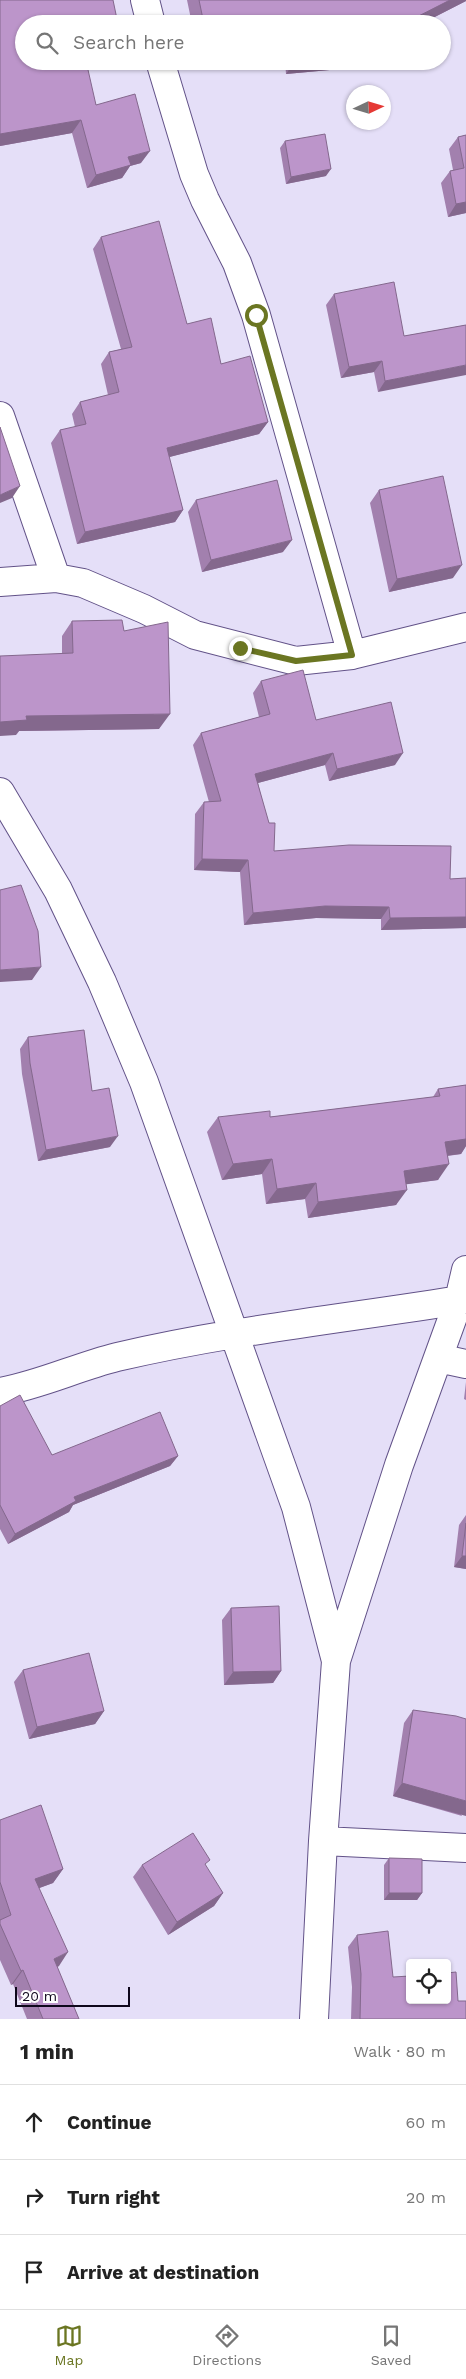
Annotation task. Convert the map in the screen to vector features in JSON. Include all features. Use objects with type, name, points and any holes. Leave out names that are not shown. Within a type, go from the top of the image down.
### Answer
[{"type":"street","points":[[145,0],[149,15]]},
{"type":"street","points":[[163,70],[194,174],[237,263],[256,315],[352,655]]},
{"type":"street","points":[[0,416],[56,578]]},
{"type":"street","points":[[0,582],[56,578],[83,582],[144,609],[195,635],[296,661],[352,655],[466,628]]},
{"type":"street","points":[[0,792],[58,890],[102,982],[144,1082],[236,1334],[296,1507],[336,1661]]},
{"type":"street","points":[[314,2019],[323,1841],[336,1661],[399,1465],[438,1358],[462,1299],[466,1270]]},
{"type":"street","points":[[0,1392],[19,1388],[116,1358],[236,1334],[462,1299]]},
{"type":"street","points":[[438,1358],[466,1364]]},
{"type":"street","points":[[323,1841],[466,1848]]},
{"type":"building","points":[[0,0],[113,0],[116,15],[15,15],[15,70],[88,70],[96,105],[135,94],[150,151],[128,157],[131,165],[96,175],[81,120],[0,134]]},
{"type":"building","points":[[199,0],[450,0],[421,15],[202,15]]},
{"type":"building","points":[[325,134],[331,169],[291,177],[285,141]]},
{"type":"building","points":[[466,135],[466,202],[456,204],[450,171],[464,168],[458,137]]},
{"type":"building","points":[[159,221],[187,324],[211,318],[221,364],[250,356],[268,422],[167,448],[183,510],[85,532],[60,430],[86,424],[80,402],[119,392],[109,352],[132,347],[101,237]]},
{"type":"building","points":[[394,282],[404,336],[466,325],[466,365],[385,381],[382,361],[349,367],[334,294]]},
{"type":"building","points":[[0,427],[20,486],[0,495]]},
{"type":"building","points":[[443,476],[462,565],[397,579],[379,490]]},
{"type":"building","points":[[277,480],[292,540],[211,560],[196,500]]},
{"type":"building","points":[[122,620],[124,631],[168,622],[170,714],[26,716],[27,720],[0,722],[0,656],[73,653],[72,621]]},
{"type":"building","points":[[303,670],[316,720],[391,702],[403,753],[337,769],[333,753],[255,774],[269,823],[275,823],[274,851],[349,845],[451,846],[450,879],[466,878],[466,917],[390,918],[389,907],[325,906],[253,913],[248,860],[202,859],[204,802],[221,801],[201,733],[270,714],[261,681]]},
{"type":"building","points":[[21,885],[38,931],[41,967],[0,970],[0,890]]},
{"type":"building","points":[[84,1030],[92,1091],[109,1088],[118,1136],[46,1150],[30,1063],[28,1037]]},
{"type":"building","points":[[466,1085],[466,1139],[445,1142],[449,1164],[404,1171],[407,1190],[318,1202],[316,1183],[277,1189],[272,1159],[233,1164],[218,1117],[270,1111],[270,1117],[440,1096],[438,1089]]},
{"type":"building","points":[[20,1395],[52,1455],[160,1412],[178,1456],[74,1497],[76,1501],[15,1534],[0,1505],[0,1406]]},
{"type":"building","points":[[466,1523],[466,1556],[462,1556]]},
{"type":"building","points":[[279,1606],[281,1671],[233,1672],[231,1608]]},
{"type":"building","points":[[89,1653],[104,1711],[37,1727],[23,1670]]},
{"type":"building","points":[[413,1710],[466,1719],[466,1801],[402,1783]]},
{"type":"building","points":[[41,1805],[63,1869],[35,1879],[68,1952],[54,1959],[79,2019],[43,2019],[23,1970],[21,1971],[0,1924],[0,1920],[11,1915],[0,1882],[0,1820]]},
{"type":"building","points":[[193,1833],[210,1860],[205,1864],[223,1893],[177,1922],[142,1865]]},
{"type":"building","points":[[389,1858],[422,1859],[422,1893],[389,1893]]},
{"type":"building","points":[[388,1931],[393,1977],[406,1976],[406,2004],[451,2004],[451,1973],[456,1972],[458,2001],[466,2001],[466,2019],[360,2019],[361,1974],[357,1935]]},
{"type":"route","points":[[240,648],[296,661],[352,655],[256,315]]}]
